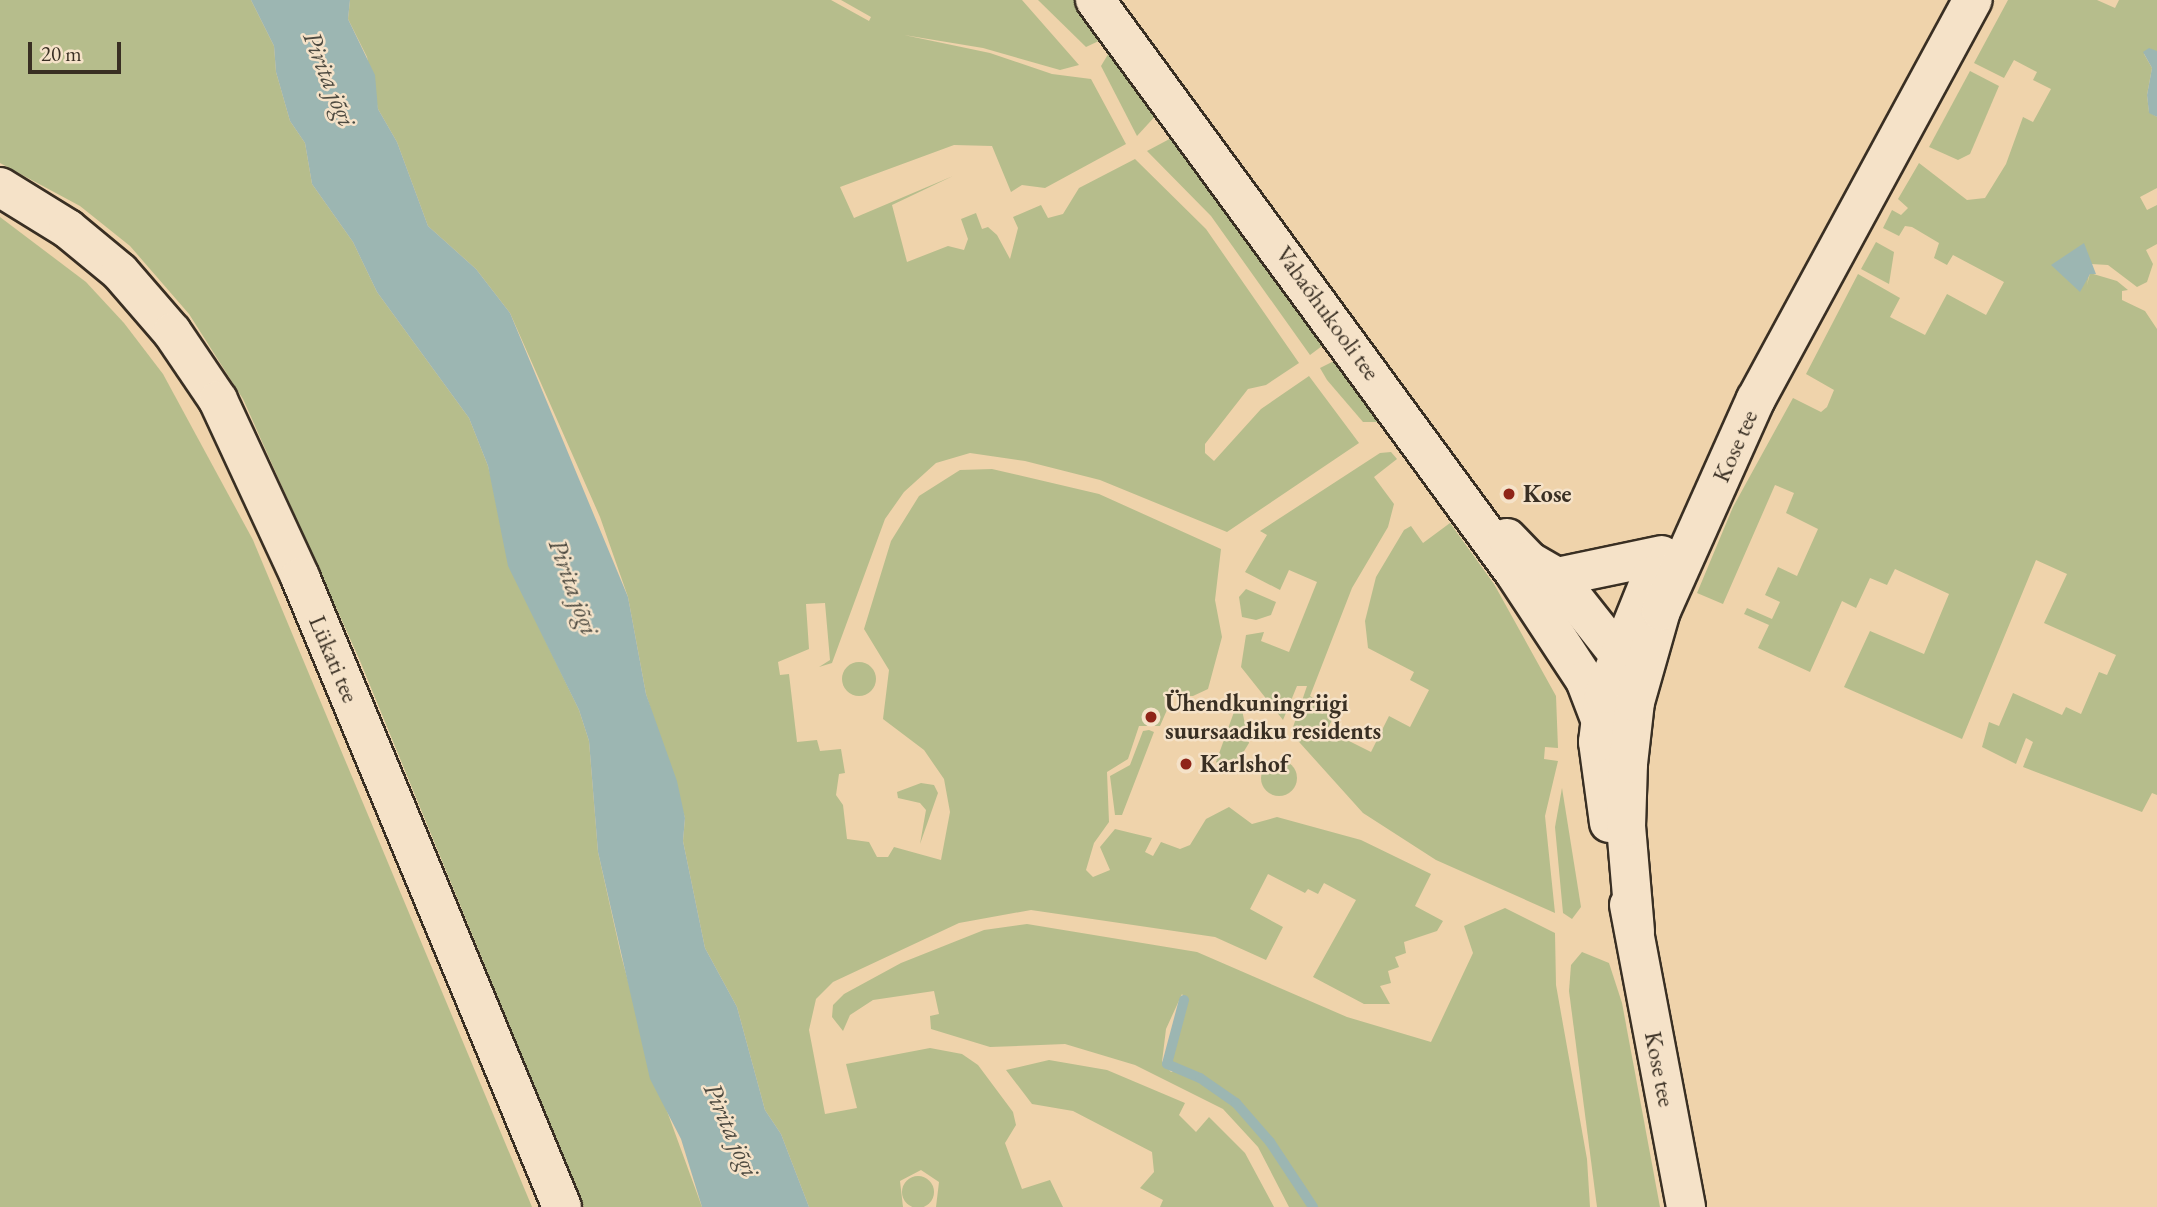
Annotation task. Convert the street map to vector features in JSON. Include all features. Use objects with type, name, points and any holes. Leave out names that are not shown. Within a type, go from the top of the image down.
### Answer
[{"type":"main road","name":"Vabaõhukooli tee","points":[[1095,0],[1446,477],[1553,631]]},
{"type":"main road","name":"Kose tee","points":[[1635,931],[1622,668],[1661,611],[1756,399],[1973,0]]},
{"type":"main road","name":"Lükati tee","points":[[0,187],[68,229],[120,272],[172,332],[218,400],[300,577],[562,1207]]},
{"type":"main road","points":[[1600,719],[1622,668],[1662,555],[1756,399]]},
{"type":"main road","points":[[1446,477],[1529,561],[1557,577],[1622,668]]},
{"type":"main road","points":[[1557,577],[1662,555]]},
{"type":"main road","points":[[1553,631],[1584,659],[1622,668]]},
{"type":"main road","points":[[1553,631],[1585,680],[1600,719]]},
{"type":"main road","name":"Kose tee","points":[[1600,719],[1609,822],[1635,931],[1686,1207]]},
{"type":"green space","points":[[0,0],[251,0],[274,46],[276,72],[290,121],[305,143],[312,184],[353,242],[377,292],[469,418],[488,466],[519,586],[579,710],[589,741],[598,852],[621,955],[652,1070],[702,1207],[584,1207],[360,661],[243,399],[189,314],[130,246],[80,206],[0,163]]},
{"type":"green space","points":[[350,0],[831,0],[869,21],[871,17],[841,0],[1022,0],[1079,65],[1060,70],[983,48],[904,35],[990,53],[1052,74],[1091,79],[1126,144],[1045,188],[1022,185],[1011,192],[992,146],[954,145],[840,187],[854,218],[953,176],[892,205],[907,262],[948,246],[964,250],[968,239],[961,219],[976,213],[982,229],[988,227],[997,235],[1010,259],[1018,228],[1013,217],[1041,205],[1048,218],[1063,214],[1079,188],[1135,159],[1206,229],[1299,363],[1266,385],[1248,389],[1205,444],[1205,453],[1214,461],[1261,409],[1309,376],[1359,443],[1227,532],[1100,480],[1025,461],[970,453],[936,463],[904,492],[885,519],[832,663],[819,667],[830,660],[825,603],[806,604],[809,649],[778,662],[780,675],[789,674],[797,742],[817,740],[820,751],[841,749],[845,773],[839,774],[836,795],[843,805],[847,839],[869,842],[877,857],[888,857],[894,847],[941,860],[950,812],[944,779],[924,750],[883,719],[889,670],[864,629],[891,541],[919,496],[960,470],[992,469],[1099,494],[1221,549],[1215,600],[1222,637],[1208,689],[1193,696],[1173,696],[1160,726],[1139,726],[1128,759],[1107,772],[1109,822],[1094,843],[1086,870],[1093,877],[1110,870],[1100,847],[1115,829],[1152,838],[1145,852],[1153,856],[1161,842],[1180,849],[1190,845],[1206,819],[1229,807],[1252,824],[1277,817],[1361,840],[1431,874],[1415,906],[1443,921],[1437,931],[1404,942],[1406,953],[1395,957],[1399,967],[1388,971],[1391,983],[1380,986],[1390,1004],[1364,1004],[1313,977],[1356,900],[1324,883],[1318,894],[1308,889],[1305,893],[1268,874],[1250,909],[1283,927],[1266,960],[1215,937],[1031,910],[959,923],[833,982],[816,999],[809,1030],[825,1114],[857,1108],[846,1064],[930,1048],[962,1054],[978,1065],[1013,1112],[1016,1125],[1005,1143],[1022,1189],[1050,1180],[1063,1207],[936,1207],[939,1182],[921,1170],[900,1181],[903,1207],[809,1207],[781,1134],[765,1110],[737,1007],[705,948],[683,841],[685,818],[646,694],[628,597],[600,517],[510,313],[476,269],[428,226],[397,142],[378,109],[367,57],[348,19]]},
{"type":"green space","points":[[1038,0],[1078,0],[1103,39],[1086,47]]},
{"type":"green space","points":[[2008,0],[2097,0],[2115,8],[2119,0],[2157,0],[2157,51],[2144,54],[2152,68],[2147,95],[2149,112],[2157,117],[2157,188],[2140,197],[2147,210],[2157,205],[2157,244],[2146,250],[2153,264],[2147,282],[2137,287],[2108,265],[2091,264],[2087,285],[2090,273],[2117,281],[2128,290],[2122,291],[2122,300],[2145,311],[2157,329],[2157,795],[2152,793],[2142,812],[2023,767],[2033,742],[2026,738],[2016,764],[1982,747],[1989,722],[1999,726],[2013,693],[2062,715],[2066,707],[2081,714],[2099,672],[2107,675],[2116,655],[2044,623],[2067,574],[2036,560],[1962,739],[1844,687],[1870,631],[1924,654],[1949,594],[1895,569],[1887,585],[1870,578],[1856,608],[1842,601],[1810,672],[1758,648],[1769,625],[1744,614],[1747,608],[1772,619],[1780,602],[1765,595],[1778,567],[1797,576],[1818,529],[1786,513],[1794,493],[1775,485],[1723,604],[1697,593],[1733,507],[1793,398],[1821,412],[1827,407],[1834,390],[1806,374],[1858,274],[1900,298],[1890,317],[1925,335],[1947,294],[1986,315],[2004,282],[1953,255],[1947,265],[1934,258],[1939,243],[1912,227],[1905,226],[1899,236],[1883,228],[1892,210],[1901,215],[1908,208],[1898,199],[1919,163],[1967,200],[1985,198],[2006,164],[2023,117],[2033,122],[2051,89],[2033,80],[2037,72],[2014,60],[2004,78],[1974,63]]},
{"type":"green space","points":[[1113,46],[1159,112],[1137,136],[1101,66]]},
{"type":"green space","points":[[1970,71],[1999,86],[1970,154],[1958,160],[1929,147]]},
{"type":"green space","points":[[1177,135],[1326,343],[1310,355],[1211,216],[1147,151]]},
{"type":"green space","points":[[0,217],[86,282],[124,323],[163,374],[253,540],[532,1207],[0,1207]]},
{"type":"green space","points":[[1876,242],[1894,252],[1889,284],[1861,269]]},
{"type":"green space","points":[[1340,358],[1385,418],[1380,422],[1363,422],[1327,380],[1320,368]]},
{"type":"green space","points":[[1391,452],[1397,459],[1374,477],[1394,504],[1388,527],[1352,588],[1310,696],[1336,712],[1327,730],[1371,752],[1389,716],[1410,727],[1429,690],[1410,680],[1414,672],[1368,648],[1365,621],[1376,577],[1404,530],[1411,526],[1423,543],[1450,523],[1494,584],[1556,696],[1558,748],[1545,747],[1544,759],[1558,761],[1545,816],[1555,913],[1436,860],[1363,813],[1291,733],[1307,686],[1297,686],[1283,720],[1241,667],[1246,635],[1264,632],[1261,641],[1289,652],[1317,582],[1289,570],[1280,590],[1245,572],[1267,535],[1260,531],[1380,453]]},
{"type":"green space","points":[[1246,589],[1276,602],[1271,615],[1256,620],[1242,617],[1239,597]]},
{"type":"green space","points":[[859,662],[871,667],[876,679],[871,691],[859,696],[847,691],[842,679],[847,667]]},
{"type":"green space","points":[[1242,710],[1249,743],[1238,761],[1223,767],[1216,762],[1234,712]]},
{"type":"green space","points":[[1143,731],[1154,732],[1122,815],[1115,815],[1110,776],[1130,765]]},
{"type":"green space","points":[[1279,760],[1292,765],[1297,778],[1292,791],[1279,796],[1266,791],[1261,778],[1266,765]]},
{"type":"green space","points":[[921,783],[934,785],[938,793],[920,844],[926,810],[920,803],[898,798],[897,792]]},
{"type":"green space","points":[[1562,788],[1581,907],[1572,919],[1563,913],[1555,827]]},
{"type":"green space","points":[[1505,908],[1555,933],[1556,985],[1587,1159],[1590,1207],[1289,1207],[1258,1147],[1223,1109],[1135,1065],[1065,1044],[990,1047],[931,1029],[930,1016],[939,1014],[934,991],[873,1000],[850,1015],[843,1031],[832,1017],[833,1005],[844,994],[901,963],[984,930],[1027,924],[1197,952],[1347,1017],[1431,1042],[1473,953],[1464,926]],"holes":[[[1182,994],[1187,1003],[1170,1058],[1179,1070],[1171,1072],[1162,1062],[1166,1029]]]},
{"type":"green space","points":[[1582,952],[1609,963],[1622,1003],[1660,1207],[1597,1207],[1569,991],[1571,965]]},
{"type":"green space","points":[[1049,1060],[1107,1070],[1185,1103],[1179,1115],[1196,1132],[1209,1117],[1245,1153],[1274,1207],[1160,1207],[1163,1200],[1140,1188],[1154,1172],[1152,1152],[1073,1111],[1032,1104],[1006,1070]]},
{"type":"green space","points":[[918,1176],[929,1181],[934,1192],[929,1203],[918,1208],[907,1203],[902,1192],[907,1181]]},
{"type":"water","name":"Pirita jõgi","points":[[251,0],[350,0],[348,19],[375,75],[378,109],[397,142],[428,226],[476,269],[510,313],[628,597],[646,694],[677,781],[685,818],[683,841],[705,948],[737,1007],[765,1110],[781,1134],[809,1207],[702,1207],[681,1139],[650,1079],[598,852],[589,741],[579,710],[508,566],[488,466],[469,418],[377,292],[353,242],[312,184],[305,143],[290,121],[276,72],[274,46]]},
{"type":"water","points":[[2149,48],[2157,51],[2157,117],[2149,113],[2147,95],[2152,68],[2143,52]]},
{"type":"water","points":[[2084,243],[2096,274],[2090,274],[2080,292],[2051,265]]},
{"type":"waterway","points":[[1184,1000],[1167,1064],[1200,1078],[1236,1103],[1270,1142],[1313,1207]]},
{"type":"place","name":"Kose","points":[[1509,494]]},
{"type":"place","name":"Ühendkuningriigi suursaadiku residents","points":[[1151,717]]},
{"type":"place","name":"Karlshof","points":[[1186,764]]}]
